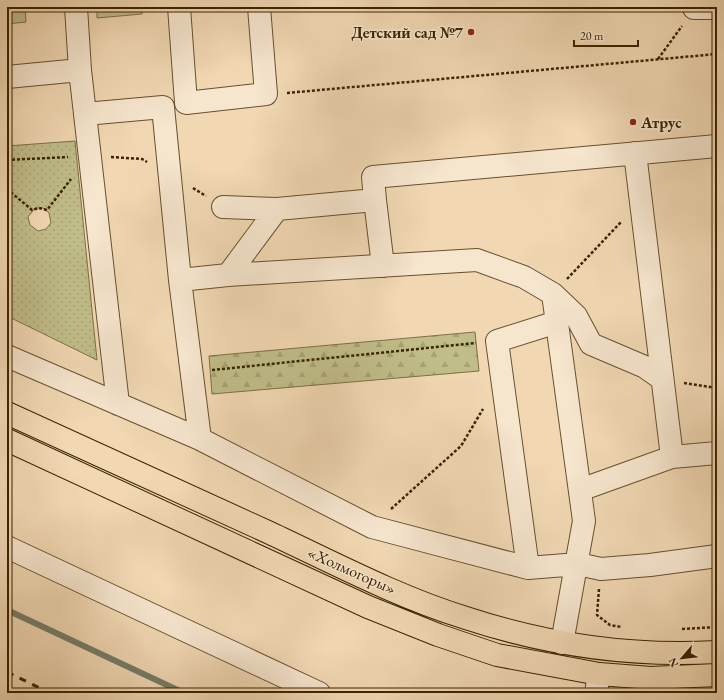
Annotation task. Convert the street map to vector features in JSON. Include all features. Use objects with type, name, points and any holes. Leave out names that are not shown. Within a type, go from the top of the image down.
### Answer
[{"type":"highway","name":"«Холмогоры»","points":[[7,413],[422,602],[464,618],[501,629],[562,643],[638,653],[684,654],[717,652]]},
{"type":"highway","name":"«Холмогоры»","points":[[7,440],[368,606],[438,635],[498,655],[598,683],[651,678],[717,675]]},
{"type":"lane","points":[[76,7],[80,70],[118,404]]},
{"type":"lane","points":[[178,7],[186,103]]},
{"type":"lane","points":[[85,114],[163,107],[266,94],[259,7]]},
{"type":"lane","points":[[694,8],[717,8]]},
{"type":"lane","points":[[7,77],[80,70]]},
{"type":"lane","points":[[163,107],[180,280],[200,439]]},
{"type":"lane","points":[[383,266],[373,177],[717,146]]},
{"type":"lane","points":[[635,153],[672,458]]},
{"type":"lane","points":[[223,206],[277,208],[375,200]]},
{"type":"lane","points":[[228,275],[277,208]]},
{"type":"lane","points":[[180,280],[228,275],[477,260],[524,277],[553,294],[576,316],[591,344],[645,367],[662,379]]},
{"type":"lane","points":[[553,294],[584,521],[578,564],[562,643]]},
{"type":"lane","points":[[528,568],[497,341],[557,322]]},
{"type":"lane","points":[[7,356],[200,439],[372,527],[528,568],[578,564],[601,569],[650,566],[717,556]]},
{"type":"lane","points":[[580,490],[672,458],[717,453]]},
{"type":"lane","points":[[7,547],[319,693]]},
{"type":"path","points":[[658,59],[694,8]]},
{"type":"path","points":[[266,94],[717,54]]},
{"type":"path","points":[[7,189],[32,210],[39,208],[47,210],[90,155]]},
{"type":"path","points":[[7,160],[90,155],[142,159],[223,206]]},
{"type":"path","points":[[553,294],[622,220],[643,218]]},
{"type":"path","points":[[192,372],[497,341]]},
{"type":"path","points":[[662,379],[717,388]]},
{"type":"path","points":[[372,527],[461,446],[483,411],[484,404]]},
{"type":"path","points":[[601,569],[597,615],[610,625],[623,627]]},
{"type":"green space","points":[[7,7],[25,7],[26,22],[7,24]]},
{"type":"green space","points":[[97,7],[142,7],[142,14],[97,18]]},
{"type":"green space","points":[[75,141],[97,360],[7,316],[7,146]],"holes":[[[35,208],[43,208],[49,213],[51,223],[46,229],[38,231],[30,225],[28,217]]]},
{"type":"green space","points":[[475,332],[479,371],[212,394],[209,356]]},
{"type":"waterway","points":[[7,610],[184,693]]},
{"type":"railway","points":[[7,672],[50,693]]},
{"type":"railway","points":[[7,690],[13,693]]},
{"type":"place","name":"Детский сад №7","points":[[471,32]]},
{"type":"place","name":"Атрус","points":[[633,122]]}]
